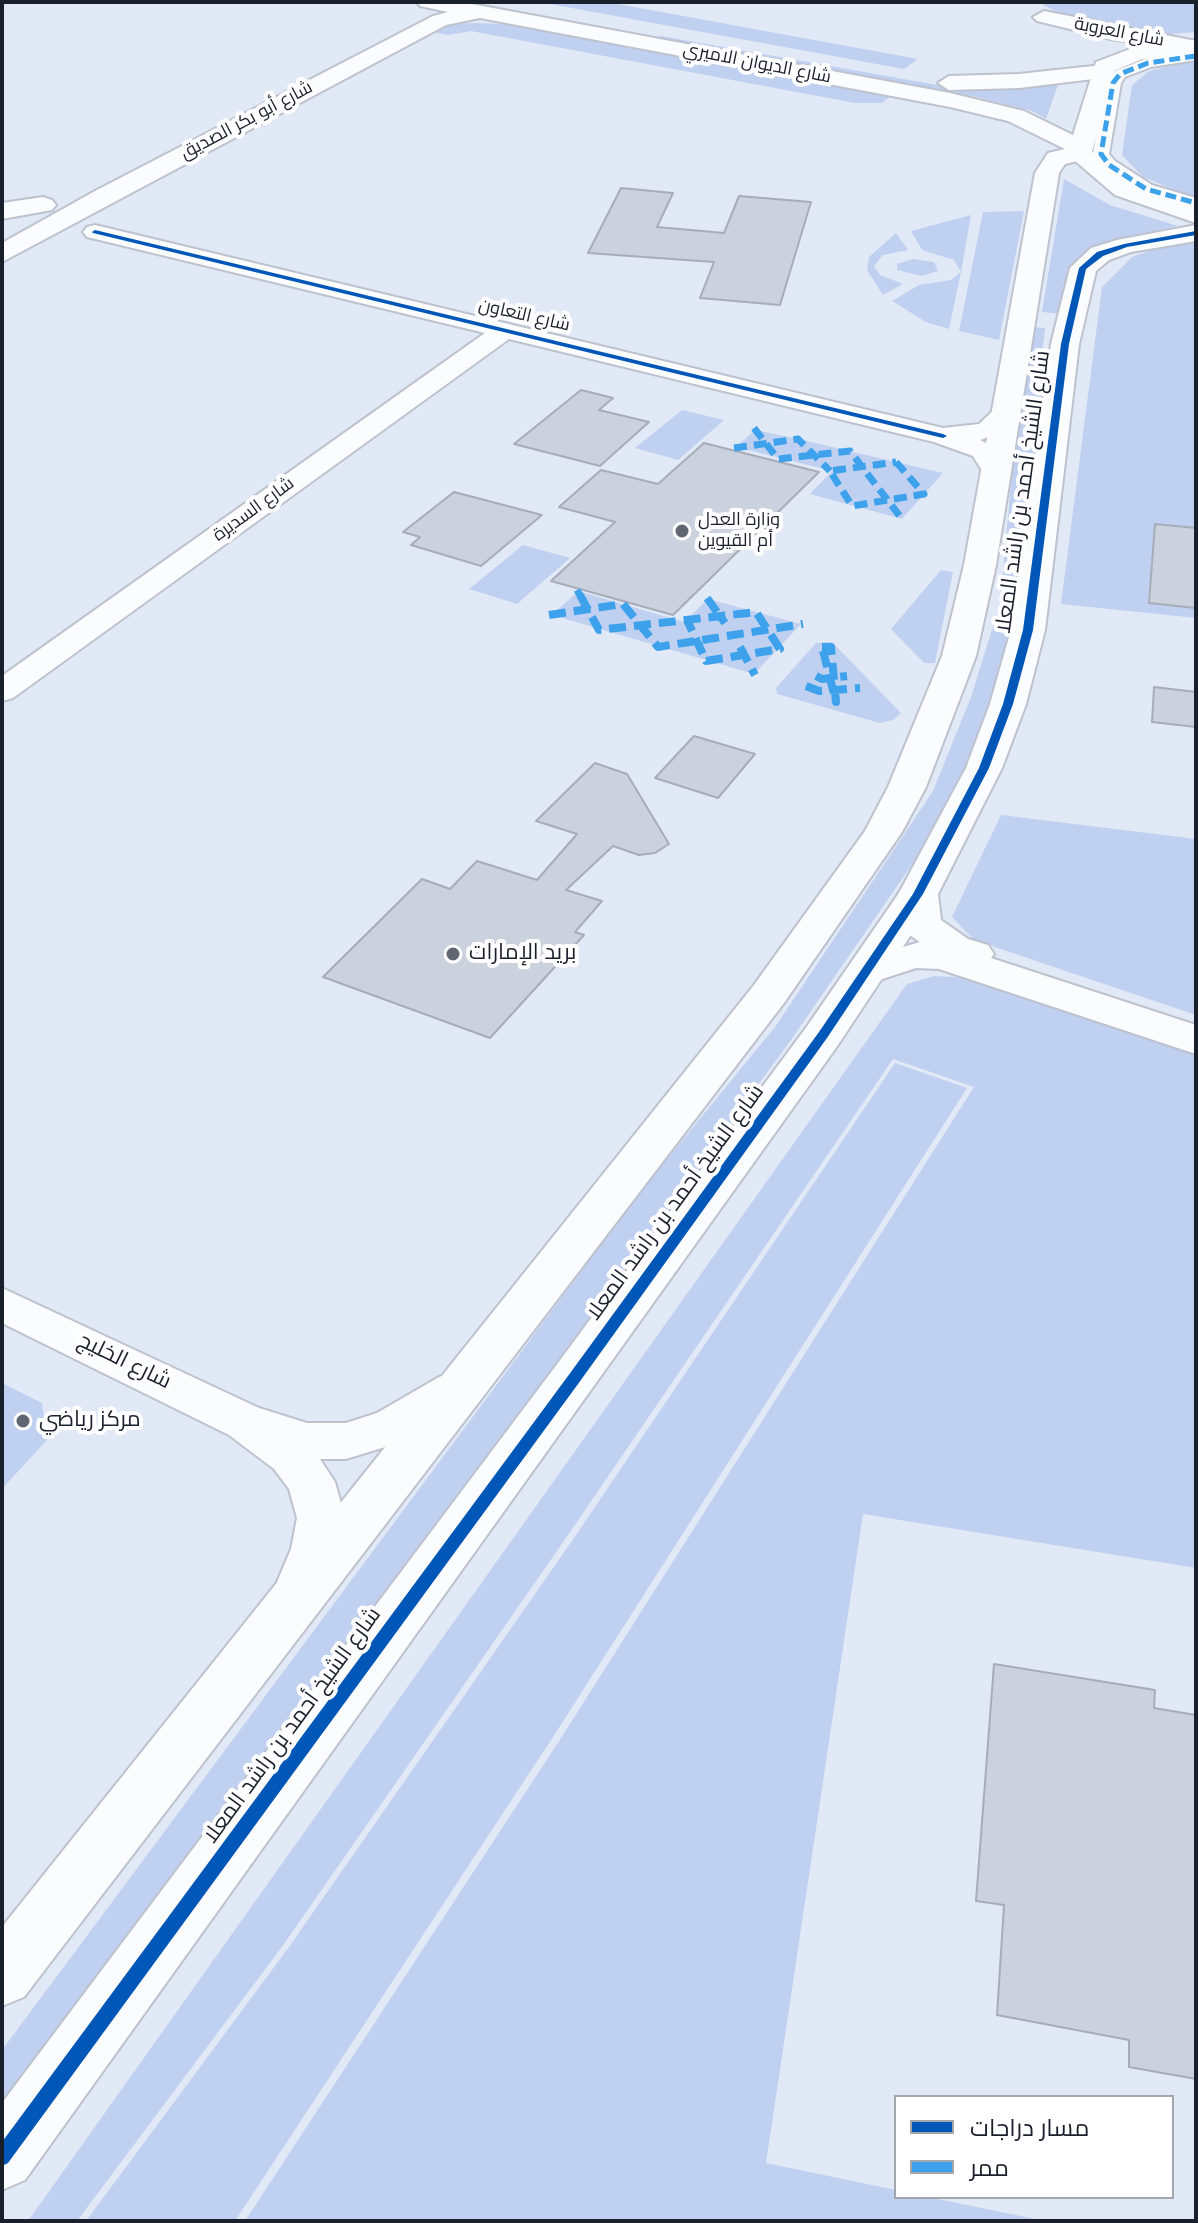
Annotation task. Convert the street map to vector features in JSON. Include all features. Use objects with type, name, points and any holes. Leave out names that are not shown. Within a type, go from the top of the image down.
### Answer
[{"type":"street","name":"شارع أبو بكر الصديق","points":[[2,228],[400,20],[414,10],[413,2]]},
{"type":"street","name":"شارع الديوان الاميري","points":[[427,2],[501,9],[917,79],[980,83],[1094,59],[1195,50]]},
{"type":"street","name":"شارع العروبة","points":[[1020,2],[1044,17],[1094,59]]},
{"type":"street","name":"شارع أبو بكر الصديق","points":[[11,248],[120,187],[440,20],[501,9]]},
{"type":"street","name":"شارع الديوان الاميري","points":[[501,9],[1016,116],[1079,150],[1124,190],[1196,215]]},
{"type":"street","name":"شارع العروبة","points":[[1044,17],[1195,50]]},
{"type":"street","points":[[1195,50],[1120,74],[1113,83],[1101,154],[1109,165],[1146,189],[1196,203]]},
{"type":"street","points":[[1079,150],[1094,59]]},
{"type":"street","points":[[95,232],[81,224],[80,215],[230,119],[222,117],[200,123]]},
{"type":"street","name":"شارع الشيخ أحمد بن راشد المعلا","points":[[2,1976],[769,994],[883,832],[907,787],[959,656],[980,565],[1047,173],[1057,158],[1079,150]]},
{"type":"street","points":[[2,211],[43,205]]},
{"type":"street","name":"شارع التعاون","points":[[11,248],[56,231],[95,232],[943,436],[983,450],[991,456],[996,471]]},
{"type":"street","name":"شارع الشيخ أحمد بن راشد المعلا","points":[[2,2157],[554,1405],[867,971],[918,894],[984,768],[1008,704],[1028,630],[1065,344],[1083,268],[1100,254],[1126,245],[1196,233]]},
{"type":"street","points":[[1021,323],[1050,322],[1056,328],[1050,374],[1056,423]]},
{"type":"street","name":"شارع السديرة","points":[[2,691],[506,330]]},
{"type":"street","name":"شارع التعاون","points":[[943,436],[986,431],[998,424],[1005,414]]},
{"type":"street","points":[[918,894],[919,915],[925,927],[954,948],[1196,1029]]},
{"type":"street","points":[[867,971],[912,955],[942,956],[1196,1040]]},
{"type":"street","name":"شارع الخليج","points":[[2,1304],[245,1422],[307,1441],[346,1441],[392,1427],[464,1382]]},
{"type":"street","name":"شارع الخليج","points":[[245,1422],[290,1456],[311,1482],[321,1518],[315,1549],[294,1601]]},
{"type":"shaded area","points":[[539,2],[607,2],[918,59],[904,69]]},
{"type":"shaded area","points":[[1038,2],[1196,2],[1196,32],[1159,35],[1074,21]]},
{"type":"shaded area","points":[[453,24],[502,24],[892,95],[882,103],[855,103],[471,31],[448,35],[432,32]]},
{"type":"shaded area","points":[[661,36],[943,86],[1059,82],[1046,119],[1032,111],[973,96],[651,40]]},
{"type":"shaded area","points":[[1196,60],[1196,199],[1143,177],[1122,155],[1132,85],[1149,71]]},
{"type":"shaded area","points":[[1064,179],[1110,205],[1178,226],[1117,239],[1094,249],[1065,314],[1042,312]]},
{"type":"shaded area","points":[[1024,211],[999,340],[959,331],[983,212]]},
{"type":"shaded area","points":[[971,215],[961,272],[954,260],[922,250],[911,231]]},
{"type":"shaded area","points":[[896,233],[908,250],[883,255],[874,266],[880,275],[903,284],[883,295],[867,270],[869,257]]},
{"type":"shaded area","points":[[1196,243],[1196,618],[1061,604],[1102,287],[1132,257],[1154,249]]},
{"type":"shaded area","points":[[913,259],[934,262],[938,271],[922,276],[897,270],[897,264]]},
{"type":"shaded area","points":[[961,272],[949,329],[926,322],[892,301],[919,285],[951,280]]},
{"type":"shaded area","points":[[1034,327],[1045,328],[1040,374],[1045,419],[1022,611],[960,795],[793,1037],[2,2126],[2,2050],[640,1192],[775,1027],[933,791],[971,697],[1000,604],[1011,483]]},
{"type":"shaded area","points":[[682,410],[724,420],[678,460],[635,448]]},
{"type":"shaded area","points":[[755,430],[943,473],[902,519],[810,494],[832,471],[736,447]]},
{"type":"shaded area","points":[[523,545],[570,558],[517,604],[469,589]]},
{"type":"shaded area","points":[[941,570],[953,572],[935,663],[924,663],[891,629]]},
{"type":"shaded area","points":[[578,591],[684,622],[708,599],[801,624],[754,674],[552,615]]},
{"type":"shaded area","points":[[832,642],[901,713],[893,720],[880,723],[777,694],[776,688],[816,643]]},
{"type":"shaded area","points":[[1001,815],[1196,839],[1196,1015],[974,940],[952,917]]},
{"type":"shaded area","points":[[934,976],[974,978],[1196,1052],[1196,1568],[863,1514],[766,2163],[894,2190],[894,2199],[938,2199],[1045,2221],[245,2221],[561,1738],[974,1087],[893,1059],[284,1944],[77,2221],[28,2221],[907,984]]},
{"type":"shaded area","points":[[895,1063],[967,1088],[555,1734],[235,2221],[86,2221],[289,1947],[574,1538]]},
{"type":"shaded area","name":"مركز رياضي","points":[[2,1383],[42,1403],[47,1440],[2,1489]]},
{"type":"building","points":[[621,188],[673,193],[657,227],[724,233],[739,196],[811,202],[780,305],[700,298],[714,262],[588,253]]},
{"type":"building","points":[[581,390],[613,398],[599,410],[649,422],[600,466],[514,444]]},
{"type":"building","name":"وزارة العدل أم القيوين","points":[[704,443],[819,472],[673,615],[551,581],[615,522],[559,507],[601,470],[658,484]]},
{"type":"building","points":[[454,492],[542,515],[481,566],[411,545],[420,537],[403,532]]},
{"type":"building","points":[[1155,524],[1196,528],[1196,608],[1149,603]]},
{"type":"building","points":[[1154,687],[1196,692],[1196,727],[1152,722]]},
{"type":"building","points":[[694,736],[755,754],[718,798],[655,778]]},
{"type":"building","points":[[595,763],[627,774],[669,844],[655,853],[639,855],[613,846],[566,890],[602,901],[575,932],[584,935],[490,1038],[323,977],[422,879],[450,889],[477,861],[537,880],[577,834],[536,821]]},
{"type":"building","points":[[994,1664],[1155,1690],[1154,1708],[1196,1715],[1196,2079],[1129,2067],[1129,2040],[997,2015],[1004,1905],[976,1901]]},
{"type":"marked path","points":[[1196,56],[1148,63],[1120,74],[1113,83],[1101,154],[1109,165],[1146,189],[1196,203]]},
{"type":"marked path","points":[[754,428],[778,459],[850,451],[902,519]]},
{"type":"marked path","points":[[734,448],[798,439],[830,471],[852,506],[924,494],[896,462],[830,471]]},
{"type":"marked path","points":[[577,590],[599,630],[756,612],[780,649],[706,661],[688,622]]},
{"type":"marked path","points":[[707,598],[725,623]]},
{"type":"marked path","points":[[549,615],[623,604],[658,647],[803,624]]},
{"type":"marked path","points":[[740,647],[755,675]]},
{"type":"marked path","points":[[822,647],[831,647],[836,702],[830,678],[822,647]]},
{"type":"marked path","points":[[816,676],[822,679],[847,676]]},
{"type":"marked path","points":[[806,686],[819,691],[860,688]]},
{"type":"cycle path","points":[[95,232],[943,436]]},
{"type":"cycle path","points":[[2,2157],[573,1380],[823,1035],[918,894],[984,768],[1008,704],[1028,630],[1065,344],[1083,268],[1100,254],[1126,245],[1196,233]]},
{"type":"place","name":"وزارة العدل أم القيوين","points":[[682,531]]},
{"type":"place","name":"بريد الإمارات","points":[[453,954]]},
{"type":"place","name":"مركز رياضي","points":[[23,1421]]}]
